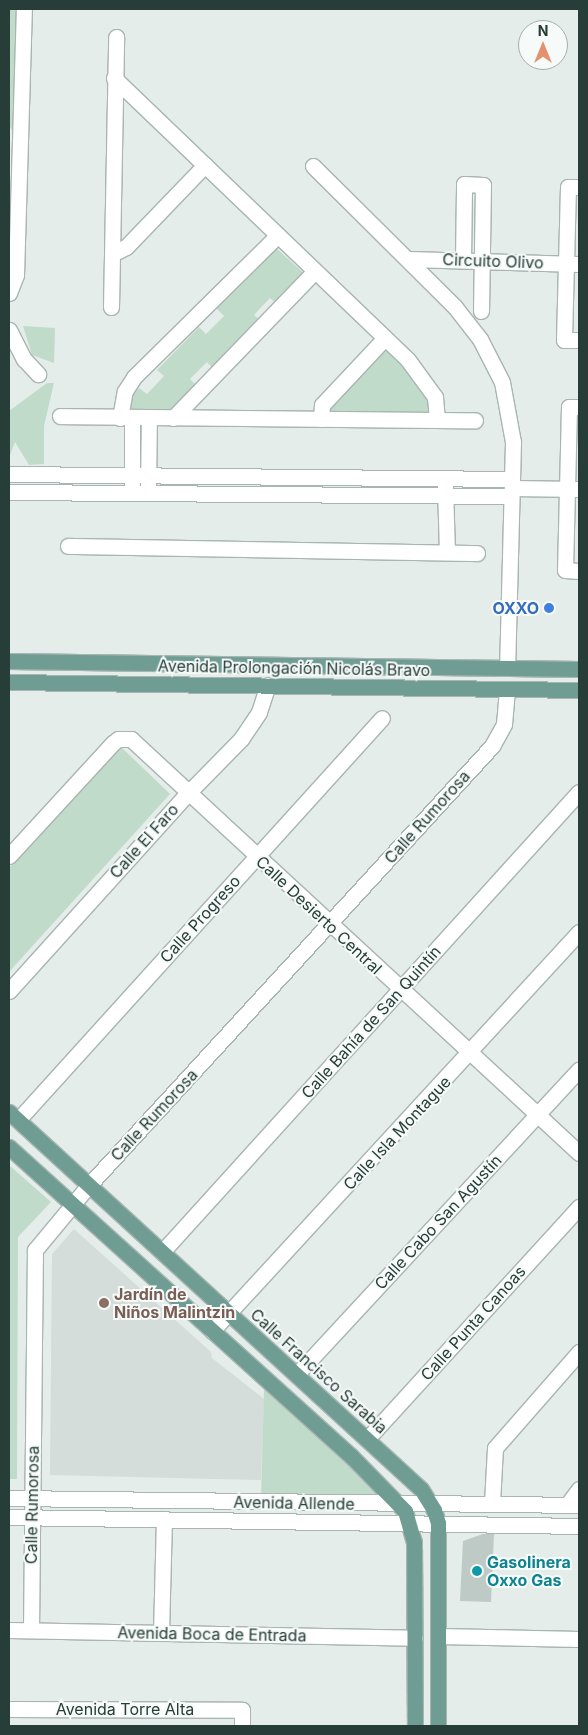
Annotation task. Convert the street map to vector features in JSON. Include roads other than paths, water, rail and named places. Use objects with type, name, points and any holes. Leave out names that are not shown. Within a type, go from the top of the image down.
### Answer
[{"type":"main road","name":"Avenida Prolongación Nicolás Bravo","points":[[9,661],[579,669]]},
{"type":"main road","points":[[506,668],[507,690]]},
{"type":"main road","name":"Avenida Prolongación Nicolás Bravo","points":[[9,682],[579,690]]},
{"type":"main road","name":"Calle Francisco Sarabia","points":[[13,1116],[411,1478],[430,1505],[438,1524]]},
{"type":"main road","points":[[9,1147],[351,1456],[398,1504],[410,1523],[414,1542],[415,1726]]},
{"type":"main road","points":[[438,1524],[438,1726]]},
{"type":"street","points":[[9,292],[16,275],[24,9]]},
{"type":"street","points":[[111,307],[116,37]]},
{"type":"street","points":[[114,78],[408,360],[435,397],[437,420]]},
{"type":"street","points":[[9,135],[19,154]]},
{"type":"street","points":[[112,254],[126,248],[206,165]]},
{"type":"street","points":[[313,166],[454,307],[480,339],[493,362],[510,413],[511,488],[506,668]]},
{"type":"street","points":[[463,260],[464,184],[484,185],[481,311]]},
{"type":"street","points":[[579,187],[568,187],[573,263],[564,340],[579,340]]},
{"type":"street","points":[[132,492],[125,391],[134,377],[278,235]]},
{"type":"street","name":"Circuito Olivo","points":[[408,259],[573,263]]},
{"type":"street","points":[[173,418],[315,271]]},
{"type":"street","points":[[9,330],[24,359],[38,374]]},
{"type":"street","points":[[321,419],[322,405],[384,338]]},
{"type":"street","points":[[579,408],[569,407],[573,489],[565,570],[579,571]]},
{"type":"street","points":[[60,416],[475,420]]},
{"type":"street","points":[[148,492],[149,418]]},
{"type":"street","points":[[9,474],[441,478],[511,488],[573,489]]},
{"type":"street","points":[[441,478],[443,552]]},
{"type":"street","points":[[9,492],[441,496],[511,488]]},
{"type":"street","points":[[68,546],[477,552]]},
{"type":"street","points":[[9,661],[9,682]]},
{"type":"street","name":"Calle El Faro","points":[[9,991],[188,793],[250,728],[260,712],[268,685]]},
{"type":"street","name":"Calle Rumorosa","points":[[31,1630],[34,1250],[89,1185],[492,746],[504,724],[507,690]]},
{"type":"street","name":"Calle Progreso","points":[[13,1116],[256,857],[382,718]]},
{"type":"street","name":"Calle Desierto Central","points":[[9,856],[113,742],[125,737],[579,1153]]},
{"type":"street","name":"Calle Bahía de San Quintín","points":[[162,1252],[579,792]]},
{"type":"street","name":"Calle Isla Montague","points":[[212,1331],[470,1054],[579,932]]},
{"type":"street","name":"Calle Cabo San Agustín","points":[[296,1374],[579,1070]]},
{"type":"street","name":"Calle Punta Canoas","points":[[368,1438],[579,1207]]},
{"type":"street","points":[[492,1503],[495,1448],[579,1352]]},
{"type":"street","points":[[573,1505],[579,1489]]},
{"type":"street","name":"Avenida Allende","points":[[9,1498],[430,1505],[492,1503],[573,1505]]},
{"type":"street","name":"Avenida Allende","points":[[9,1517],[579,1526]]},
{"type":"street","points":[[161,1633],[164,1519]]},
{"type":"street","name":"Avenida Boca de Entrada","points":[[9,1630],[415,1638]]},
{"type":"street","points":[[438,1636],[579,1639]]},
{"type":"street","name":"Avenida Torre Alta","points":[[9,1708],[242,1710],[242,1726]]},
{"type":"place","name":"OXXO","points":[[549,608]]},
{"type":"place","name":"Jardín de Niños Malintzin","points":[[104,1303]]},
{"type":"place","name":"Gasolinera Oxxo Gas","points":[[477,1571]]}]
